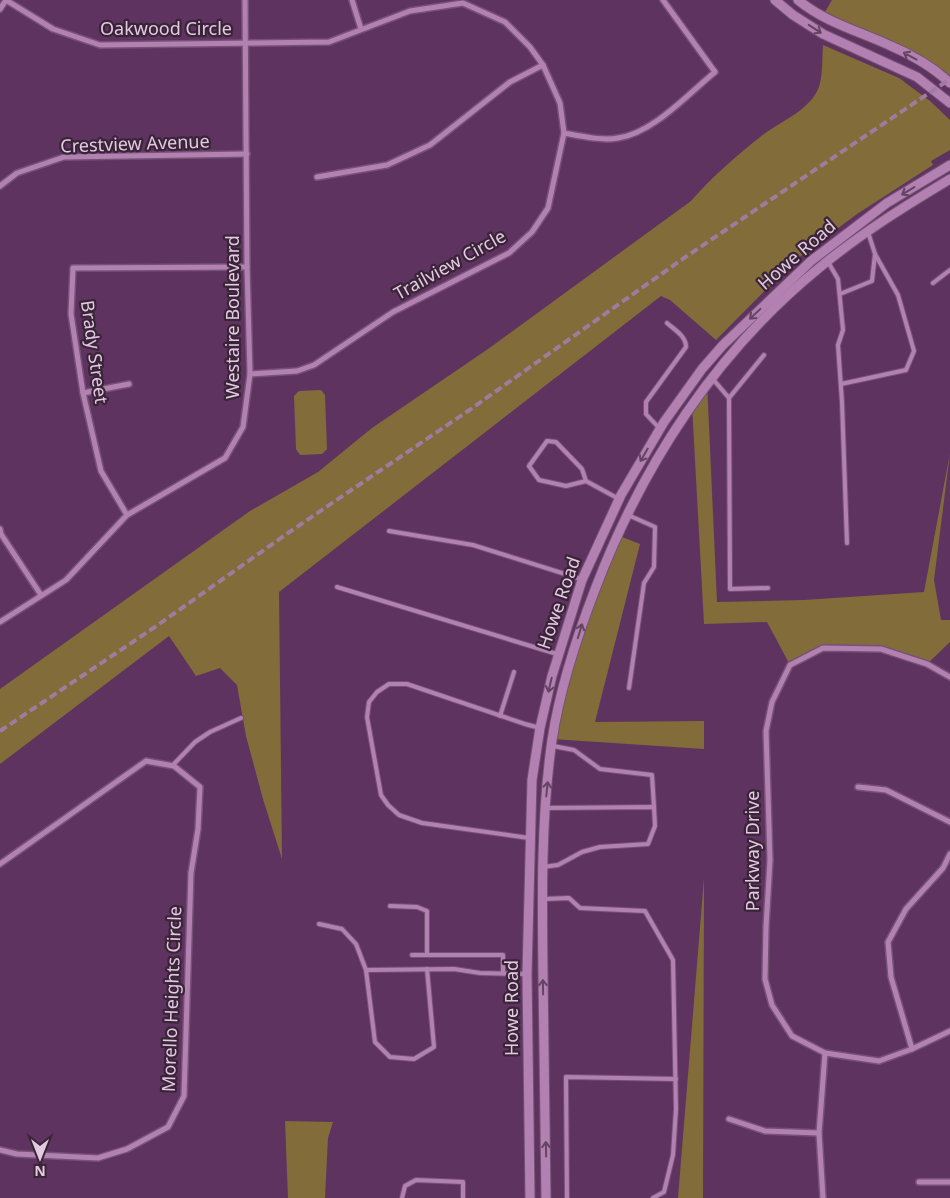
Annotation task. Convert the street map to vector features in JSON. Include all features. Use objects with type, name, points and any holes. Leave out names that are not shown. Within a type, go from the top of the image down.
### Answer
[{"type":"street","name":"Oakwood Circle","points":[[6,0],[53,29],[100,45],[246,43]]},
{"type":"street","points":[[0,9],[6,0]]},
{"type":"street","name":"Westaire Boulevard","points":[[0,622],[66,580],[128,515],[225,458],[243,427],[250,374],[247,266],[246,0]]},
{"type":"street","points":[[352,0],[361,29]]},
{"type":"street","points":[[564,134],[617,138],[649,128],[715,72],[663,0]]},
{"type":"street","points":[[775,0],[823,34],[917,77],[950,102]]},
{"type":"street","points":[[798,0],[822,17],[917,59],[950,83]]},
{"type":"street","name":"Trailview Circle","points":[[246,43],[329,42],[410,11],[463,2],[505,22],[530,46],[544,65],[560,103],[564,134],[548,208],[532,232],[509,253],[393,312],[314,365],[297,372],[250,374]]},
{"type":"street","points":[[317,176],[387,165],[430,145],[510,82],[544,65]]},
{"type":"street","name":"Crestview Avenue","points":[[0,186],[17,173],[64,157],[247,154]]},
{"type":"street","name":"Howe Road","points":[[530,1198],[527,974],[532,780],[540,728],[558,654],[582,580],[619,499],[660,429],[702,369],[723,345],[810,261],[887,204],[950,166]]},
{"type":"street","name":"Howe Road","points":[[546,1198],[543,899],[545,808],[552,746],[565,682],[582,623],[617,535],[654,461],[712,378],[756,326],[828,262],[894,213],[950,179]]},
{"type":"street","name":"Brady Street","points":[[128,515],[101,471],[83,393],[71,314],[73,268],[247,266]]},
{"type":"street","points":[[83,393],[129,384]]},
{"type":"street","points":[[0,529],[1,534],[41,595]]},
{"type":"street","name":"Parkway Drive","points":[[950,677],[927,664],[880,649],[823,648],[790,665],[772,702],[766,732],[770,860],[765,979],[772,1005],[792,1036],[825,1053],[879,1061],[912,1049],[950,1031]]},
{"type":"street","name":"Morello Heights Circle","points":[[0,864],[146,761],[172,766],[200,787],[198,829],[191,873],[184,1096],[168,1127],[128,1149],[98,1158],[17,1154],[0,1150]]},
{"type":"street","points":[[858,787],[886,790],[950,822]]},
{"type":"street","points":[[912,1049],[891,977],[888,942],[906,909],[943,868],[950,854]]},
{"type":"street","points":[[823,1198],[819,1133],[825,1053]]},
{"type":"street","points":[[729,1119],[765,1131],[819,1133]]},
{"type":"street","points":[[919,1182],[950,1182]]},
{"type":"lane","points":[[841,384],[906,370],[914,352],[898,295],[874,254],[868,231]]},
{"type":"lane","points":[[840,294],[872,281],[874,254]]},
{"type":"lane","points":[[828,262],[838,279],[843,330],[838,346],[847,543]]},
{"type":"lane","points":[[933,283],[950,270]]},
{"type":"lane","points":[[660,429],[646,414],[646,402],[686,347],[683,337],[667,323]]},
{"type":"lane","points":[[764,355],[729,398],[730,588],[768,588]]},
{"type":"lane","points":[[712,378],[729,398]]},
{"type":"lane","points":[[586,481],[582,469],[556,442],[546,441],[529,466],[539,480],[566,486],[586,481],[619,499]]},
{"type":"lane","points":[[628,515],[656,527],[654,567],[644,583],[629,688]]},
{"type":"lane","points":[[390,531],[473,545],[582,580]]},
{"type":"lane","points":[[337,587],[558,654]]},
{"type":"lane","points":[[500,716],[514,672]]},
{"type":"lane","points":[[530,838],[422,823],[398,814],[388,805],[381,794],[367,717],[369,702],[377,692],[389,684],[407,684],[540,728]]},
{"type":"lane","points":[[172,766],[196,742],[210,732],[241,718]]},
{"type":"lane","points":[[543,867],[558,865],[582,852],[600,847],[648,844],[655,826],[652,775],[600,768],[574,750],[552,746]]},
{"type":"lane","points":[[545,808],[654,807]]},
{"type":"lane","points":[[543,899],[569,898],[580,908],[645,910],[674,960],[676,1079],[674,1155],[664,1192],[653,1198]]},
{"type":"lane","points":[[390,906],[417,907],[427,912],[427,954]]},
{"type":"lane","points":[[319,924],[342,929],[356,944],[366,970],[375,1042],[390,1057],[414,1059],[434,1047],[427,969]]},
{"type":"lane","points":[[412,954],[503,954],[503,973]]},
{"type":"lane","points":[[366,970],[454,968],[480,973],[527,974]]},
{"type":"lane","points":[[567,1198],[566,1077],[676,1079]]},
{"type":"lane","points":[[402,1198],[405,1186],[416,1180],[463,1182],[463,1198]]},
{"type":"shaded area","points":[[832,0],[950,0],[950,77],[946,79],[933,69],[822,17]]},
{"type":"shaded area","points":[[823,45],[899,78],[930,101],[950,120],[950,150],[931,161],[933,165],[857,214],[794,261],[716,340],[670,300],[661,296],[279,592],[282,859],[246,736],[237,685],[220,668],[196,676],[169,636],[0,764],[0,689],[250,511],[318,472],[372,428],[488,349],[691,201],[745,149],[803,108],[815,95],[819,87],[822,71]]},
{"type":"shaded area","points":[[707,382],[717,602],[804,600],[924,592],[950,453],[934,580],[941,620],[950,620],[950,642],[927,664],[880,649],[823,648],[790,665],[767,622],[704,624],[692,405]]},
{"type":"shaded area","points":[[321,390],[325,395],[327,449],[322,454],[300,455],[296,449],[294,396],[299,391]]},
{"type":"shaded area","points":[[617,535],[640,544],[595,722],[704,721],[704,749],[552,739],[565,682]]},
{"type":"shaded area","points":[[704,878],[703,1198],[678,1198]]},
{"type":"shaded area","points":[[285,1121],[333,1122],[328,1138],[325,1198],[288,1198]]},
{"type":"railway","points":[[0,731],[155,627],[288,533],[468,411],[684,258],[950,79]]}]
